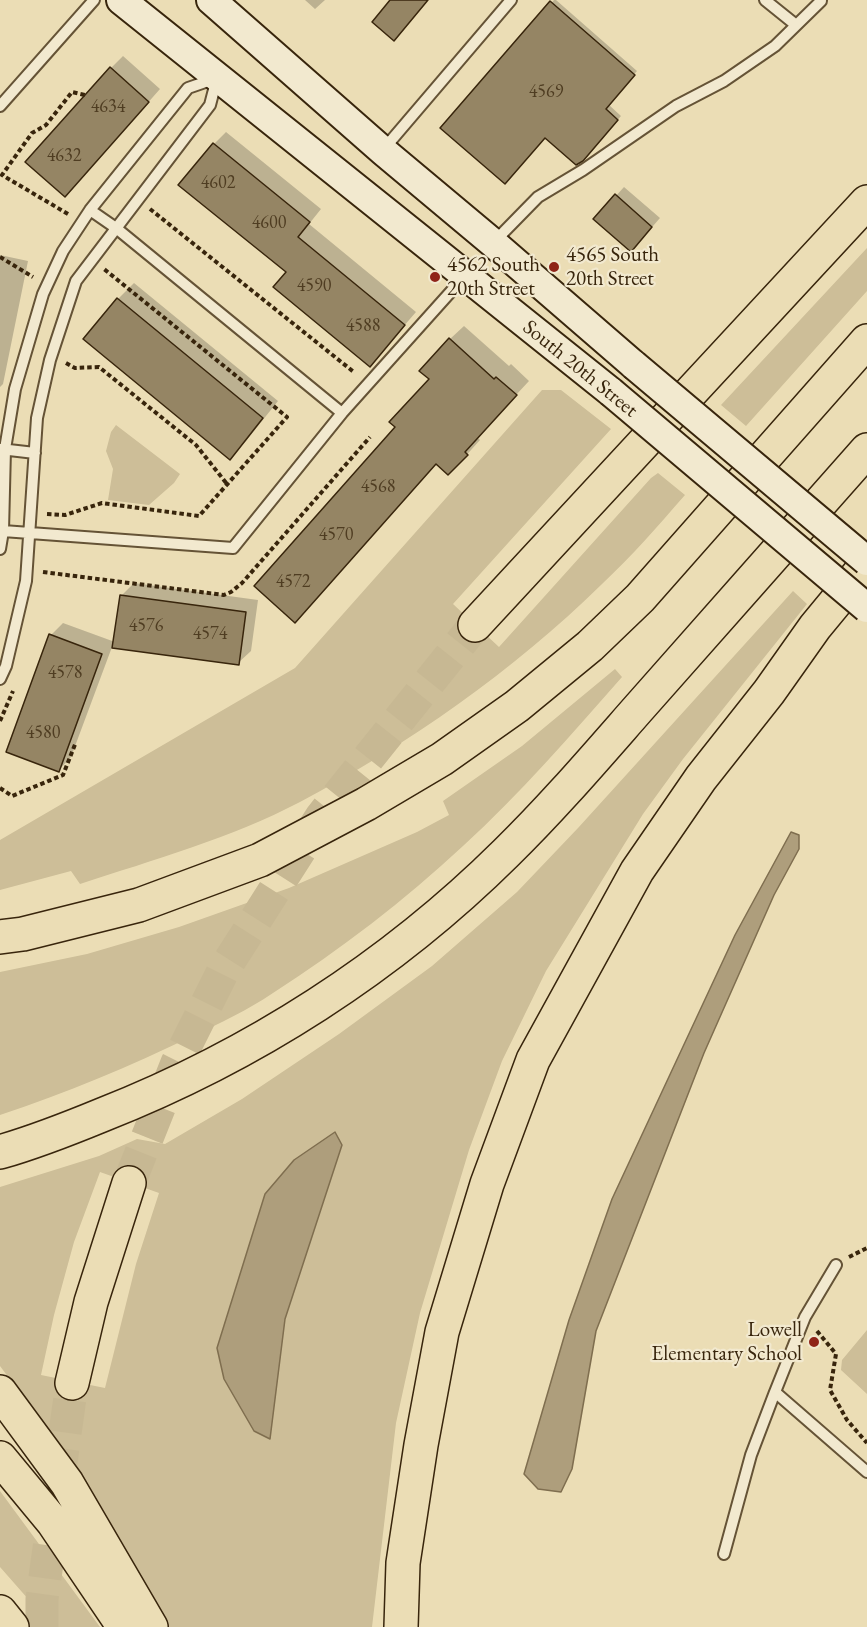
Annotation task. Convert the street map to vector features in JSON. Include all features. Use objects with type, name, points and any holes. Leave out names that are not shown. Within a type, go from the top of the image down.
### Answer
[{"type":"highway","points":[[475,625],[867,202]]},
{"type":"highway","points":[[0,937],[23,934],[139,905],[260,860],[366,804],[442,759],[517,706],[572,661],[640,598],[867,341]]},
{"type":"highway","points":[[0,1152],[60,1132],[143,1099],[242,1050],[335,993],[433,918],[505,854],[560,797],[867,450]]},
{"type":"highway","points":[[400,1627],[403,1563],[421,1445],[442,1332],[481,1200],[533,1060],[637,871],[701,778],[867,562]]},
{"type":"highway","points":[[769,692],[832,639],[867,601]]},
{"type":"highway","points":[[72,1383],[91,1302],[129,1183]]},
{"type":"highway","points":[[0,1392],[67,1483],[150,1627]]},
{"type":"highway","points":[[0,1458],[53,1522],[124,1627]]},
{"type":"highway","points":[[0,1612],[12,1627]]},
{"type":"street","name":"South 20th Street","points":[[121,0],[610,392],[867,608]]},
{"type":"street","name":"South 20th Street","points":[[211,0],[383,151],[867,562]]},
{"type":"street","points":[[465,275],[493,243]]},
{"type":"lane","points":[[0,106],[94,0]]},
{"type":"lane","points":[[383,151],[511,0]]},
{"type":"lane","points":[[765,0],[796,25]]},
{"type":"lane","points":[[493,243],[538,197],[583,170],[676,106],[724,81],[775,46],[821,1]]},
{"type":"lane","points":[[0,549],[3,531],[2,449],[15,389],[43,294],[63,251],[90,210],[188,88],[217,78]]},
{"type":"lane","points":[[0,679],[6,666],[26,582],[37,418],[50,360],[76,281],[210,105],[217,78]]},
{"type":"lane","points":[[90,210],[116,228],[342,413]]},
{"type":"lane","points":[[3,531],[233,548],[342,413],[465,275]]},
{"type":"lane","points":[[2,449],[35,453]]},
{"type":"lane","points":[[724,1554],[751,1455],[775,1392],[805,1317],[836,1265]]},
{"type":"lane","points":[[775,1392],[867,1472]]},
{"type":"path","points":[[72,216],[2,175],[33,133],[46,125],[72,92],[85,95]]},
{"type":"path","points":[[148,207],[369,383]]},
{"type":"path","points":[[41,582],[45,513],[65,515],[102,503],[199,516],[287,417],[103,268],[99,274]]},
{"type":"path","points":[[66,362],[75,368],[99,368],[196,445],[227,484]]},
{"type":"path","points":[[42,572],[224,595],[242,583],[370,437]]},
{"type":"path","points":[[0,721],[14,688]]},
{"type":"path","points":[[0,788],[12,796],[63,775],[76,742]]},
{"type":"path","points":[[805,1317],[836,1354],[830,1390],[847,1420],[867,1443]]},
{"type":"shaded area","points":[[867,248],[867,291],[746,426],[721,405]]},
{"type":"shaded area","points":[[542,390],[561,390],[611,429],[453,604],[499,647],[651,478],[658,473],[685,495],[623,563],[567,617],[496,676],[420,731],[341,780],[274,815],[192,848],[80,884],[71,871],[0,890],[0,840],[295,668]]},
{"type":"shaded area","points":[[116,425],[180,474],[174,483],[149,505],[108,500],[113,469],[106,451],[111,432]]},
{"type":"shaded area","points":[[793,591],[807,604],[683,759],[643,814],[546,971],[502,1061],[469,1150],[420,1313],[396,1423],[372,1627],[169,1627],[123,1544],[43,1424],[0,1366],[0,1187],[99,1156],[137,1139],[165,1144],[242,1099],[339,1034],[432,966],[517,892]],"holes":[[[100,1172],[159,1193],[136,1264],[105,1388],[41,1375],[54,1315],[74,1242]]]},
{"type":"shaded area","points":[[615,669],[622,677],[505,806],[418,886],[347,942],[298,977],[224,1021],[98,1078],[0,1115],[0,972],[87,954],[179,927],[289,888],[417,832],[449,815],[443,801],[522,746]]},
{"type":"shaded area","points":[[791,832],[799,835],[799,849],[774,895],[704,1053],[596,1331],[572,1469],[561,1492],[538,1489],[524,1474],[569,1320],[612,1199],[735,935]]},
{"type":"shaded area","points":[[335,1132],[342,1145],[285,1319],[270,1439],[254,1431],[224,1379],[217,1348],[265,1194],[294,1160]]},
{"type":"shaded area","points":[[867,1330],[867,1394],[841,1370],[842,1360]]},
{"type":"shaded area","points":[[0,1491],[100,1627],[49,1627],[0,1567]]},
{"type":"building","points":[[390,0],[428,0],[394,41],[372,22]]},
{"type":"building","points":[[550,1],[635,75],[606,109],[618,120],[583,161],[576,165],[545,138],[505,184],[440,128]]},
{"type":"building","points":[[110,67],[149,102],[65,197],[25,162]]},
{"type":"building","points":[[213,143],[310,222],[298,237],[405,325],[370,367],[273,287],[286,272],[178,185]]},
{"type":"building","points":[[615,194],[652,227],[631,252],[593,219]]},
{"type":"building","points":[[117,298],[263,418],[230,460],[83,339]]},
{"type":"building","points":[[449,338],[494,379],[496,377],[517,395],[465,452],[468,455],[448,475],[436,464],[295,623],[254,586],[395,427],[389,422],[429,379],[419,371]]},
{"type":"building","points":[[120,595],[246,612],[239,665],[112,648]]},
{"type":"building","points":[[49,634],[102,654],[59,772],[6,752]]},
{"type":"tunnel","points":[[129,1183],[177,1063],[223,971],[321,817],[475,625]]},
{"type":"tunnel","points":[[42,1627],[42,1599],[72,1383]]},
{"type":"place","name":"4565 South 20th Street","points":[[554,267]]},
{"type":"place","name":"4562 South 20th Street","points":[[435,277]]},
{"type":"place","name":"Lowell Elementary School","points":[[814,1342]]}]
